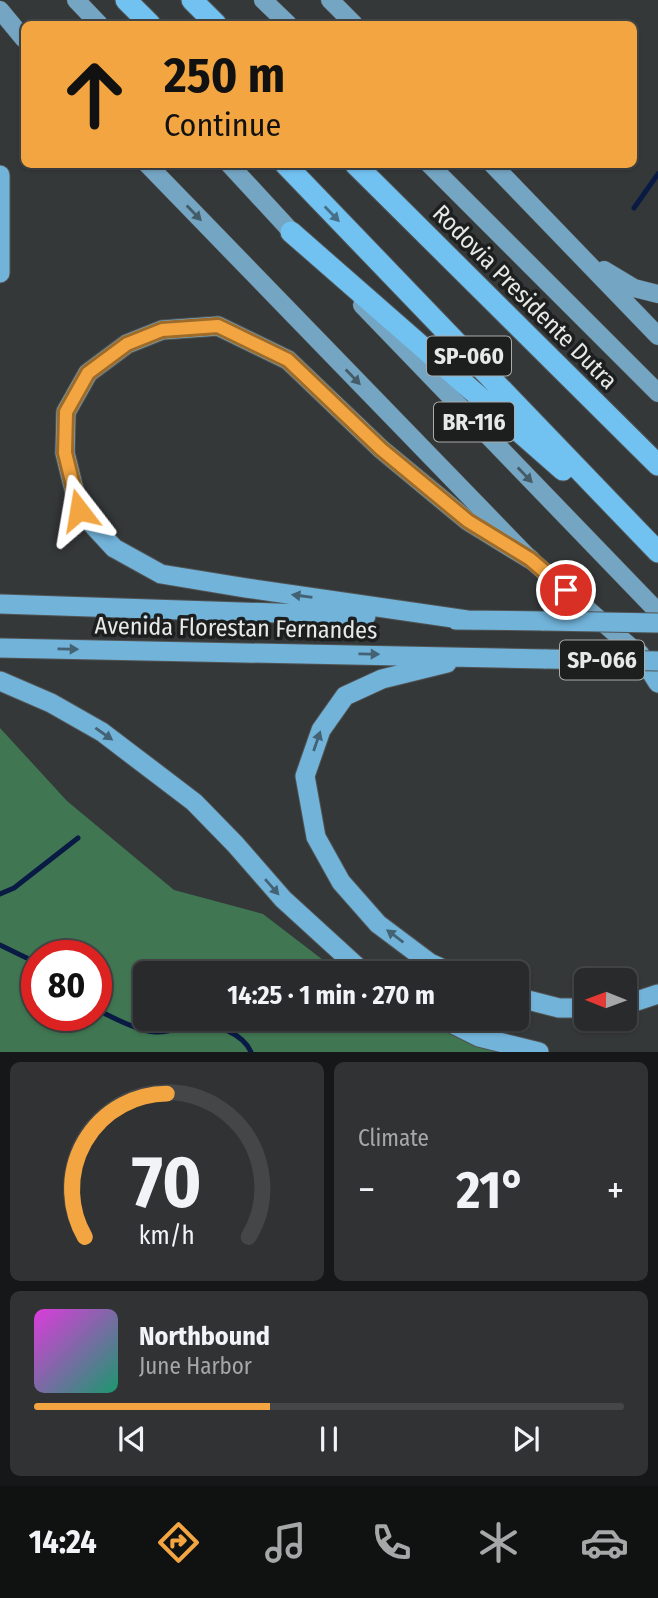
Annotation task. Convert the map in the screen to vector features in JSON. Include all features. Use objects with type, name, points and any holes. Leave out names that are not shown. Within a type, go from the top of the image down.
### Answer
[{"type":"highway","points":[[126,0],[147,21]]},
{"type":"highway","points":[[192,0],[213,21]]},
{"type":"highway","name":"SP-060","points":[[289,168],[656,550]]},
{"type":"highway","name":"Rodovia Presidente Dutra","points":[[359,168],[658,466]]},
{"type":"highway","points":[[0,175],[0,273]]},
{"type":"highway","points":[[291,232],[656,550]]},
{"type":"highway","points":[[467,620],[161,574],[114,548],[79,510],[65,453],[66,412],[88,373],[127,344],[162,330],[218,326],[288,360],[381,449],[468,521],[530,559]]},
{"type":"highway","name":"Avenida Florestan Fernandes","points":[[0,604],[467,620]]},
{"type":"highway","name":"SP-066","points":[[467,620],[658,623]]},
{"type":"highway","name":"Avenida Florestan Fernandes","points":[[0,648],[472,657]]},
{"type":"highway","points":[[639,653],[658,683]]},
{"type":"highway","points":[[427,961],[378,924],[341,882],[316,837],[305,776],[321,730],[345,696],[382,679],[472,657]]},
{"type":"highway","name":"SP-066","points":[[472,657],[658,661]]},
{"type":"highway","points":[[0,681],[51,703],[102,732],[194,802],[235,844],[282,899],[351,961]]},
{"type":"highway","points":[[637,1001],[658,995]]},
{"type":"highway","points":[[529,1000],[559,1008],[574,1008]]},
{"type":"highway","points":[[466,1031],[478,1037],[539,1052]]},
{"type":"main road","points":[[76,0],[96,21]]},
{"type":"main road","points":[[263,0],[285,21]]},
{"type":"main road","points":[[330,0],[351,21]]},
{"type":"main road","points":[[0,10],[21,35]]},
{"type":"main road","points":[[151,168],[530,559],[639,653],[658,673]]},
{"type":"main road","name":"BR-116","points":[[233,168],[291,232],[658,612]]},
{"type":"main road","name":"Rodovia Presidente Dutra","points":[[433,168],[658,393]]},
{"type":"main road","points":[[496,168],[658,336]]},
{"type":"main road","points":[[580,255],[634,288],[658,294]]},
{"type":"green space","points":[[0,728],[67,801],[174,890],[263,914],[324,961],[133,961],[133,1031],[444,1031],[468,1043],[508,1052],[0,1052]]},
{"type":"waterway","points":[[634,208],[658,174]]},
{"type":"waterway","points":[[0,894],[14,888],[78,838]]},
{"type":"waterway","points":[[0,945],[21,955]]},
{"type":"waterway","points":[[112,1017],[151,1032],[195,1025],[219,1027],[242,1040],[251,1052]]},
{"type":"route","points":[[79,510],[65,453],[66,412],[88,373],[127,344],[162,330],[218,326],[288,360],[381,449],[468,521],[530,559],[566,590]]}]
